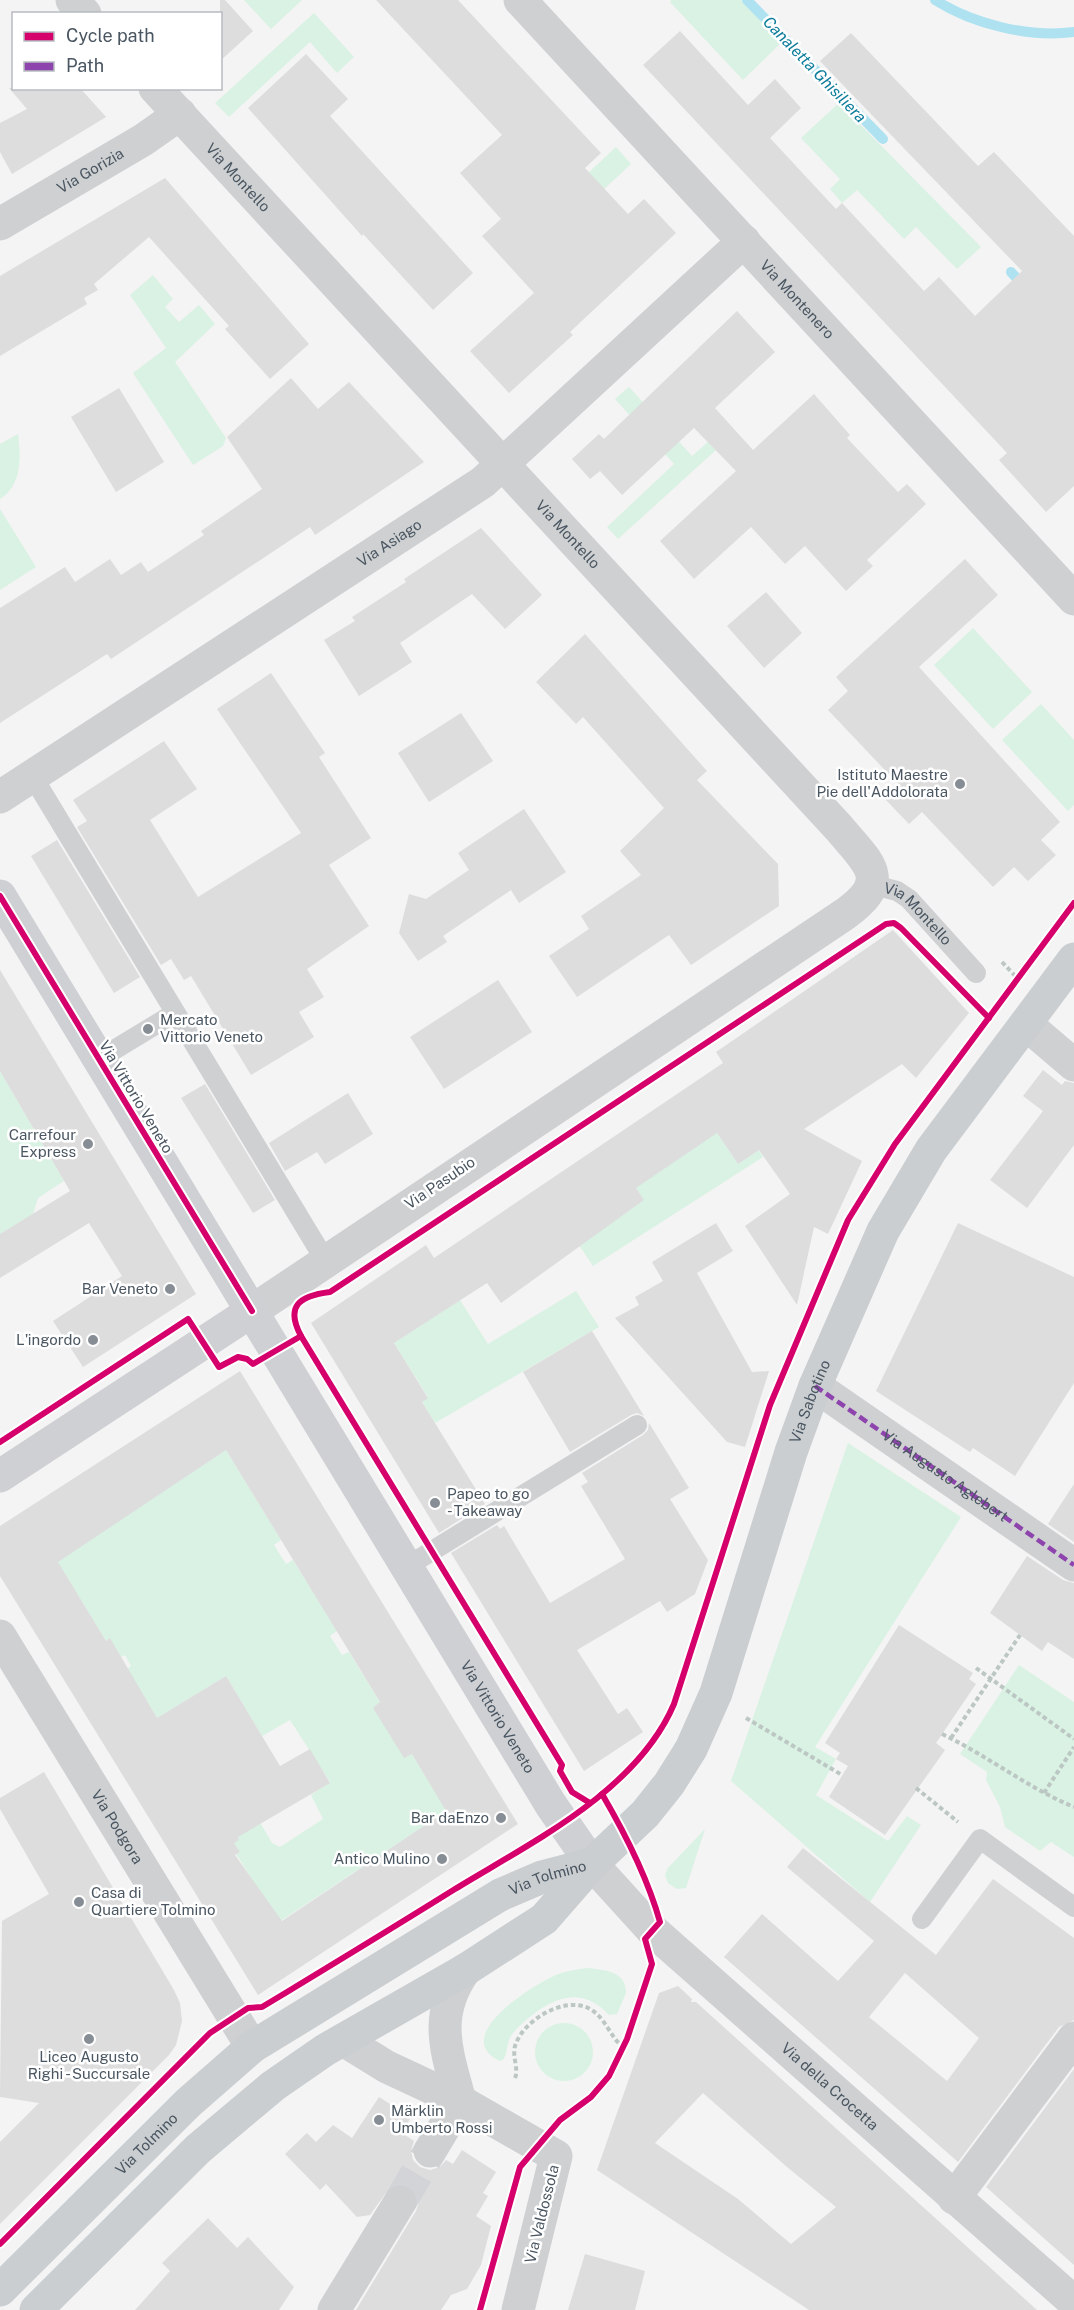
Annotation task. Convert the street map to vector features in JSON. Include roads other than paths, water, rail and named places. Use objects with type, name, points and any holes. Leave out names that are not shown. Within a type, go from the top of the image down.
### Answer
[{"type":"main road","name":"Via Sabotino","points":[[592,1864],[626,1835],[656,1801],[681,1766],[704,1720],[737,1629],[790,1452],[815,1386],[897,1204],[931,1150],[1074,959]]},
{"type":"main road","name":"Via Tolmino","points":[[36,2310],[222,2128],[300,2066],[465,1970],[544,1918],[561,1903],[592,1864]]},
{"type":"main road","name":"Via Tolmino","points":[[0,2290],[181,2111],[252,2048],[500,1895],[543,1877],[592,1864]]},
{"type":"street","points":[[72,0],[83,12]]},
{"type":"street","name":"Via Montenero","points":[[520,0],[1074,598]]},
{"type":"street","name":"Via Montello","points":[[157,90],[860,851],[873,873],[874,885]]},
{"type":"street","name":"Via Gorizia","points":[[0,224],[143,140],[180,114]]},
{"type":"street","name":"Via Asiago","points":[[0,797],[468,492],[503,465],[744,241]]},
{"type":"street","name":"Via Pasubio","points":[[0,1476],[252,1311],[324,1260],[845,914],[865,899],[874,885]]},
{"type":"street","name":"Via Vittorio Veneto","points":[[0,896],[551,1805],[592,1864]]},
{"type":"street","points":[[1026,1024],[1074,1065]]},
{"type":"street","name":"Via Augusto Aglebert","points":[[815,1386],[1074,1565]]},
{"type":"street","name":"Via Podgora","points":[[0,1636],[252,2048]]},
{"type":"street","name":"Via della Crocetta","points":[[592,1864],[652,1930],[1074,2302]]},
{"type":"street","points":[[430,2151],[460,2101],[447,2055],[443,2019],[451,1993],[465,1970]]},
{"type":"street","points":[[954,2198],[1074,2038]]},
{"type":"street","name":"Via Valdossola","points":[[343,2040],[387,2067],[460,2101],[556,2156],[518,2310]]},
{"type":"street","points":[[334,2310],[400,2202]]},
{"type":"lane","points":[[33,777],[324,1260]]},
{"type":"lane","name":"Via Montello","points":[[874,885],[897,891],[909,899],[976,973]]},
{"type":"lane","name":"Via Vittorio Veneto","points":[[99,1059],[175,1013]]},
{"type":"lane","points":[[406,1567],[637,1425]]},
{"type":"lane","points":[[922,1919],[980,1839],[1074,1907]]},
{"type":"waterway","name":"Canaletta Ghisiliera","points":[[747,0],[883,139]]},
{"type":"waterway","points":[[935,0],[966,16],[1002,27],[1039,33],[1074,32]]},
{"type":"waterway","name":"Canaletta Ghisiliera","points":[[1011,272],[1024,286]]},
{"type":"tunnel","points":[[400,2202],[430,2151]]},
{"type":"place","name":"Istituto Maestre Pie dell'Addolorata","points":[[960,784]]},
{"type":"place","name":"Mercato Vittorio Veneto","points":[[148,1029]]},
{"type":"place","name":"Carrefour Express","points":[[88,1144]]},
{"type":"place","name":"Bar Veneto","points":[[170,1289]]},
{"type":"place","name":"L'ingordo","points":[[93,1340]]},
{"type":"place","name":"Papeo to go - Takeaway","points":[[435,1503]]},
{"type":"place","name":"Bar daEnzo","points":[[501,1818]]},
{"type":"place","name":"Antico Mulino","points":[[442,1859]]},
{"type":"place","name":"Casa di Quartiere Tolmino","points":[[79,1902]]},
{"type":"place","name":"Liceo Augusto Righi - Succursale","points":[[89,2039]]},
{"type":"place","name":"Märklin Umberto Rossi","points":[[379,2120]]}]
